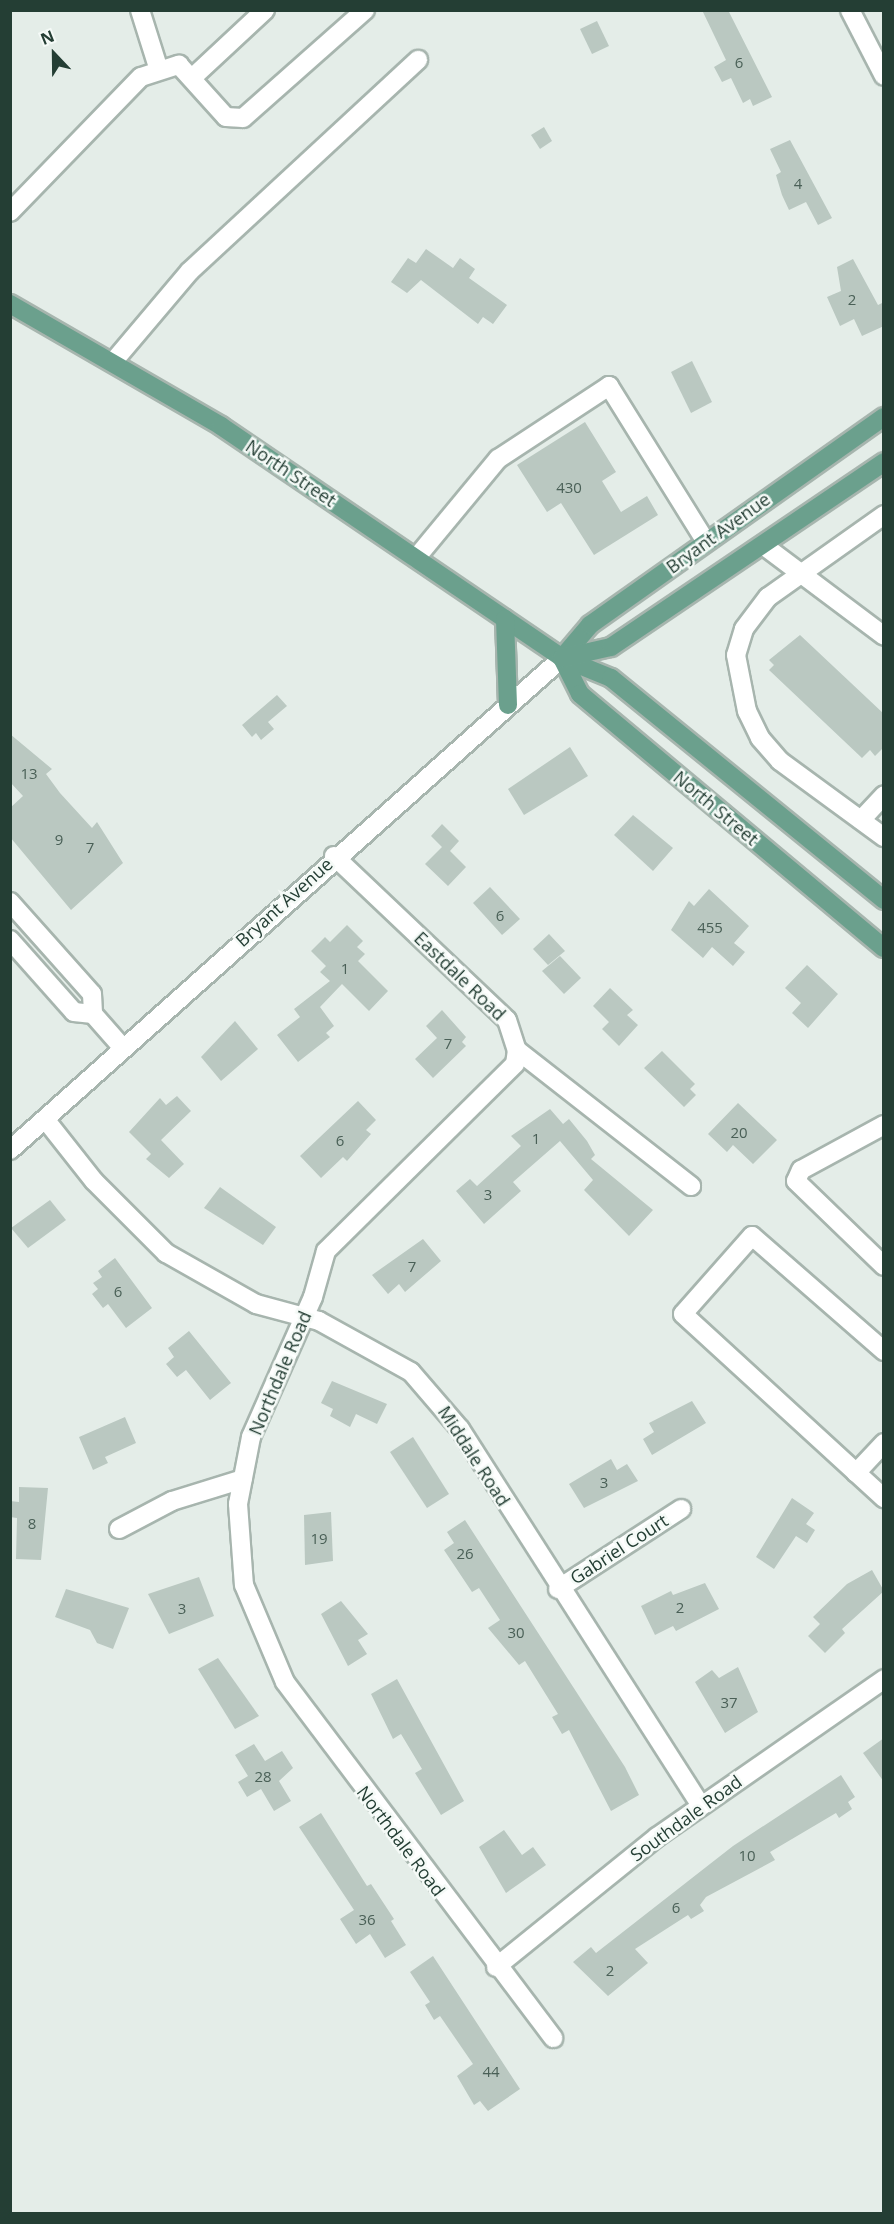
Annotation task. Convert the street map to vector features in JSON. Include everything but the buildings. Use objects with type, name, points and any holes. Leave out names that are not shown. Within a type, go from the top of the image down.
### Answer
[{"type":"main road","name":"North Street","points":[[10,304],[221,426],[562,658],[611,678],[884,900]]},
{"type":"main road","name":"Bryant Avenue","points":[[562,658],[590,625],[884,417]]},
{"type":"main road","name":"Bryant Avenue","points":[[562,658],[611,648],[884,462]]},
{"type":"main road","points":[[506,620],[508,705]]},
{"type":"main road","name":"North Street","points":[[562,658],[580,694],[884,948]]},
{"type":"street","points":[[140,10],[158,68]]},
{"type":"street","points":[[192,78],[265,10]]},
{"type":"street","points":[[10,212],[141,77],[158,68],[179,65],[226,117],[243,118],[365,10]]},
{"type":"street","points":[[852,11],[884,75]]},
{"type":"street","points":[[113,363],[190,271],[418,60]]},
{"type":"street","points":[[417,558],[498,459],[609,386],[706,542]]},
{"type":"street","points":[[884,515],[768,597],[744,629],[736,655],[740,684],[760,738],[780,761],[884,837]]},
{"type":"street","points":[[763,545],[798,574],[884,636]]},
{"type":"street","name":"Bryant Avenue","points":[[10,1150],[334,856],[562,658]]},
{"type":"street","points":[[861,820],[884,795]]},
{"type":"street","name":"Eastdale Road","points":[[334,856],[507,1020],[518,1050]]},
{"type":"street","points":[[10,902],[92,994],[93,1014],[122,1047]]},
{"type":"street","points":[[10,940],[74,1012],[93,1014]]},
{"type":"street","points":[[518,1050],[691,1186]]},
{"type":"street","name":"Northdale Road","points":[[518,1050],[515,1064],[326,1251],[304,1317],[251,1437],[238,1504],[244,1585],[285,1682],[496,1967],[553,2038]]},
{"type":"street","name":"Middale Road","points":[[45,1119],[94,1181],[166,1253],[256,1304],[304,1317],[387,1354],[436,1398],[701,1806]]},
{"type":"street","points":[[884,1125],[801,1170],[796,1181],[884,1266]]},
{"type":"street","points":[[884,1351],[752,1236],[683,1314],[884,1498]]},
{"type":"street","points":[[856,1473],[882,1448]]},
{"type":"street","points":[[119,1529],[172,1501],[243,1479]]},
{"type":"street","name":"Gabriel Court","points":[[558,1589],[681,1509]]},
{"type":"street","name":"Southdale Road","points":[[496,1967],[701,1806],[884,1679]]}]
